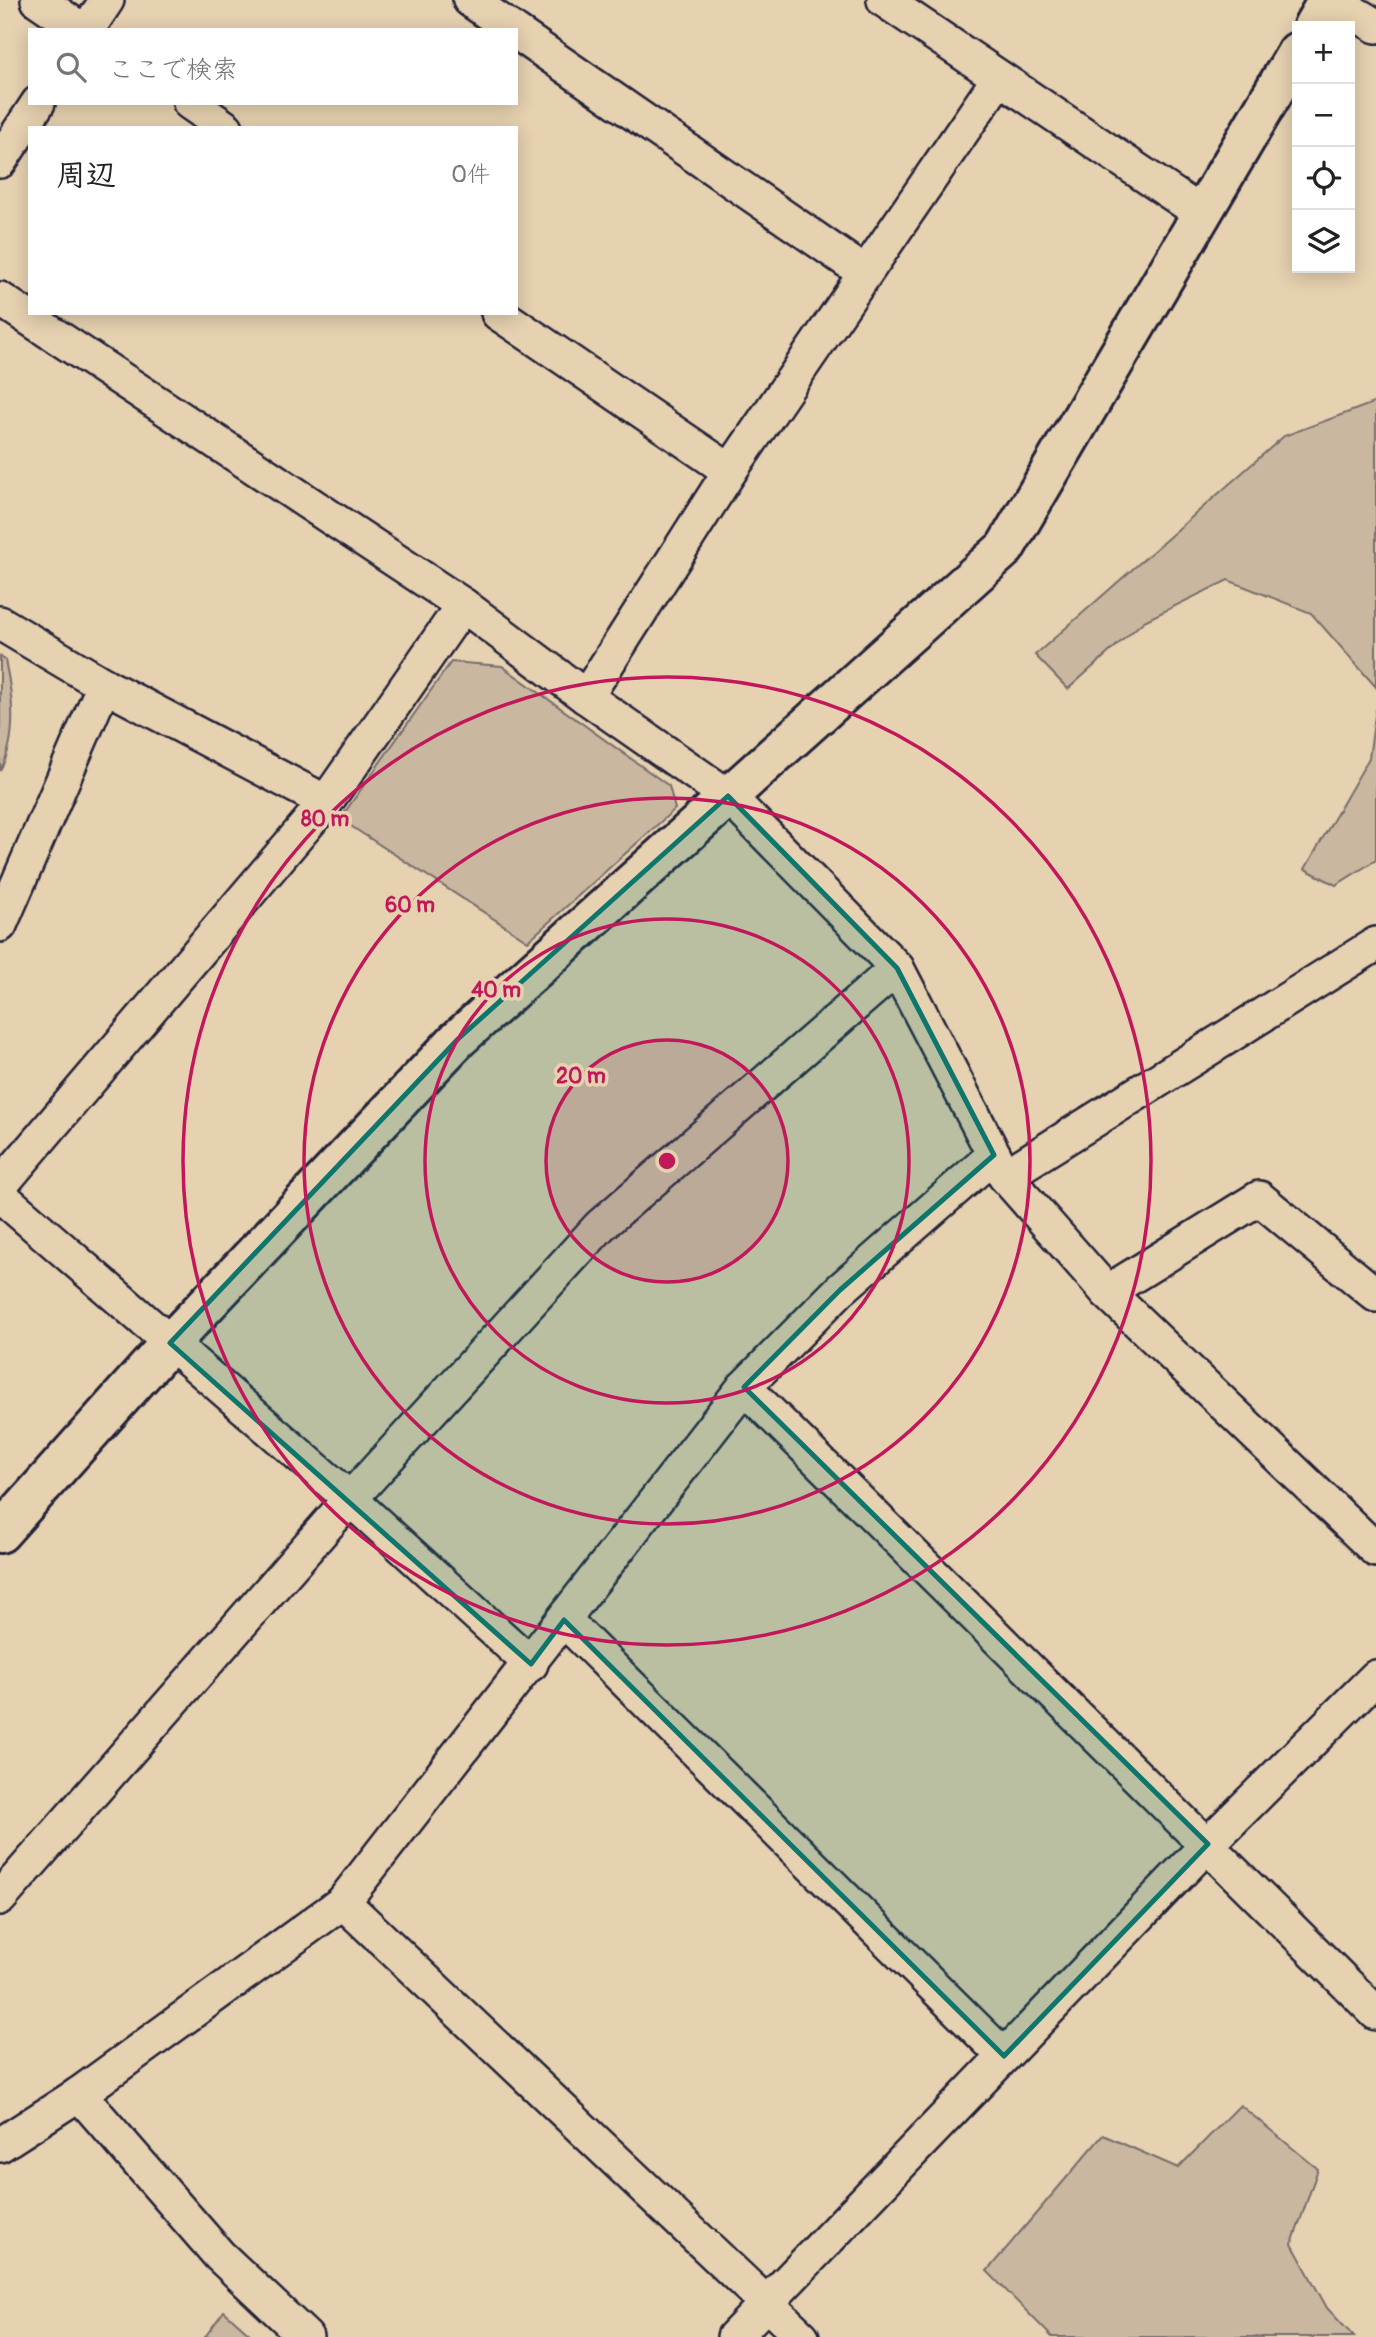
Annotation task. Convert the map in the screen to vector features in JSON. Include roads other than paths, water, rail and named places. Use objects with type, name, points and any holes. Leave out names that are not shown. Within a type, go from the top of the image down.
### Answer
[{"type":"street","points":[[38,0],[81,28]]},
{"type":"street","points":[[86,28],[107,0]]},
{"type":"street","points":[[470,0],[511,28]]},
{"type":"street","points":[[884,0],[1201,213]]},
{"type":"street","points":[[1316,21],[1330,0],[1376,26]]},
{"type":"street","points":[[518,33],[865,273]]},
{"type":"street","points":[[0,1533],[170,1343],[458,1039],[1005,548],[1292,60]]},
{"type":"street","points":[[586,697],[730,471],[999,78]]},
{"type":"street","points":[[0,161],[37,105]]},
{"type":"street","points":[[193,105],[223,126]]},
{"type":"street","points":[[0,299],[463,605],[586,697],[729,796],[897,968],[1000,1166],[1107,1292],[1376,1550]]},
{"type":"street","points":[[501,315],[730,471]]},
{"type":"street","points":[[0,1186],[326,802],[463,605]]},
{"type":"street","points":[[0,623],[104,685],[326,802]]},
{"type":"street","points":[[0,925],[104,685]]},
{"type":"street","points":[[0,2146],[79,2094],[343,1902],[531,1664],[744,1387],[841,1290],[1000,1166],[1376,944]]},
{"type":"street","points":[[0,1898],[350,1499],[600,1226],[897,968]]},
{"type":"street","points":[[0,1195],[350,1499],[531,1664]]},
{"type":"street","points":[[1107,1292],[1259,1198],[1376,1295]]},
{"type":"street","points":[[744,1387],[1376,2013]]},
{"type":"street","points":[[564,1620],[1004,2056]]},
{"type":"street","points":[[734,2337],[1208,1844],[1376,1677]]},
{"type":"street","points":[[343,1902],[802,2337]]},
{"type":"street","points":[[79,2094],[219,2255],[306,2337]]}]
